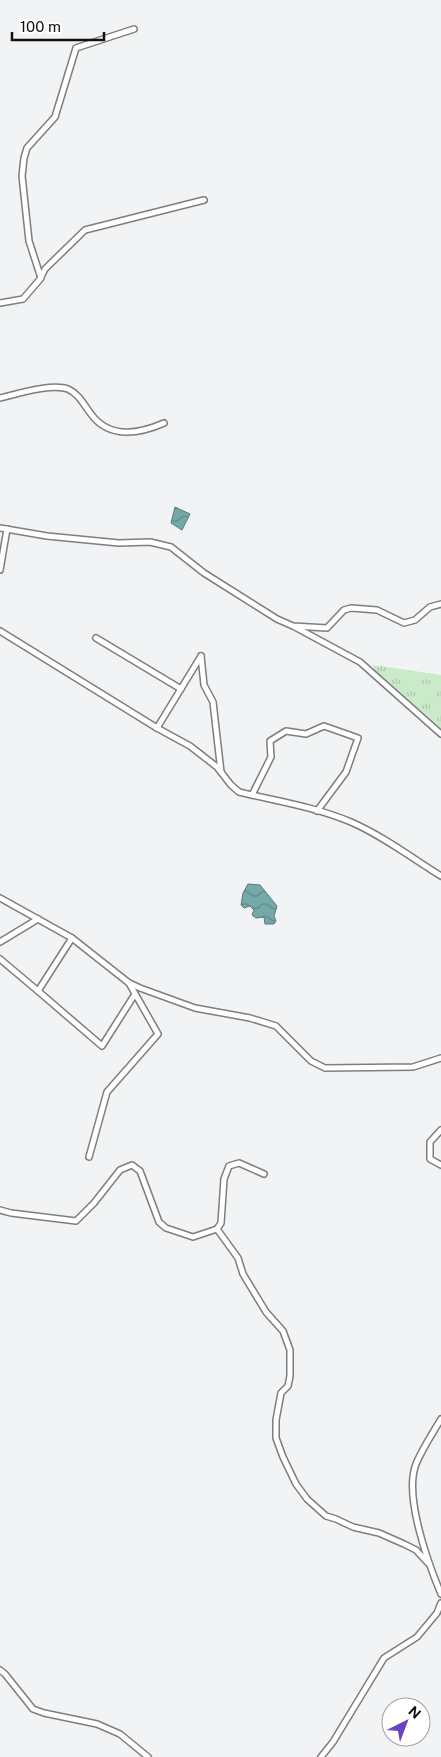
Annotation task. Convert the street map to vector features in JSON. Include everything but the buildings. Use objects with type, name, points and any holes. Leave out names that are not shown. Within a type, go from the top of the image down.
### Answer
[{"type":"street","points":[[41,278],[30,241],[25,204],[22,176],[27,148],[55,117],[76,48],[134,28]]},
{"type":"street","points":[[0,303],[23,299],[41,278],[45,269],[84,230],[204,200]]},
{"type":"street","points":[[0,398],[53,388],[66,389],[78,395],[97,421],[118,432],[132,432],[164,423]]},
{"type":"street","points":[[0,528],[47,536],[119,543],[150,542],[170,548],[204,573],[277,619],[360,662],[441,734]]},
{"type":"street","points":[[0,570],[7,529]]},
{"type":"street","points":[[293,626],[328,628],[344,610],[351,608],[377,610],[404,623],[415,620],[430,607],[441,604]]},
{"type":"street","points":[[0,630],[157,728],[190,746],[206,757],[231,786],[239,792],[317,810],[360,827],[441,876]]},
{"type":"street","points":[[96,638],[181,689]]},
{"type":"street","points":[[157,728],[201,656],[204,685],[213,702],[221,773]]},
{"type":"street","points":[[252,795],[271,757],[270,741],[286,731],[306,734],[324,726],[358,738],[346,772],[317,810]]},
{"type":"street","points":[[0,898],[72,938],[129,983],[195,1008],[250,1018],[276,1026],[311,1061],[325,1068],[413,1067],[441,1058]]},
{"type":"street","points":[[0,942],[38,918]]},
{"type":"street","points":[[38,990],[72,938]]},
{"type":"street","points":[[0,959],[102,1046],[135,994]]},
{"type":"street","points":[[89,1157],[107,1092],[158,1034],[129,983]]},
{"type":"street","points":[[441,1130],[430,1142],[430,1159],[441,1165]]},
{"type":"street","points":[[0,1210],[76,1221],[94,1203],[120,1170],[132,1165],[140,1171],[159,1222],[166,1228],[193,1237],[217,1229],[221,1223],[224,1179],[229,1166],[239,1163],[264,1174]]},
{"type":"street","points":[[217,1229],[238,1258],[243,1274],[266,1312],[282,1331],[290,1350],[290,1376],[288,1386],[281,1393],[276,1420],[276,1438],[296,1484],[307,1499],[326,1516],[404,1544],[416,1550],[428,1563]]},
{"type":"street","points":[[441,1419],[415,1467],[412,1498],[428,1563],[441,1594]]},
{"type":"street","points":[[321,1757],[333,1742],[384,1658],[417,1637],[437,1614],[441,1603]]},
{"type":"street","points":[[0,1670],[33,1709],[97,1724],[120,1734],[148,1757]]},
{"type":"green space","points":[[373,665],[441,675],[441,731],[375,672]]},
{"type":"water","points":[[175,507],[190,514],[182,530],[171,523]]},
{"type":"water","points":[[248,884],[260,885],[277,906],[274,924],[265,924],[264,917],[256,918],[252,915],[254,910],[250,906],[244,908],[241,905],[243,893]]}]
